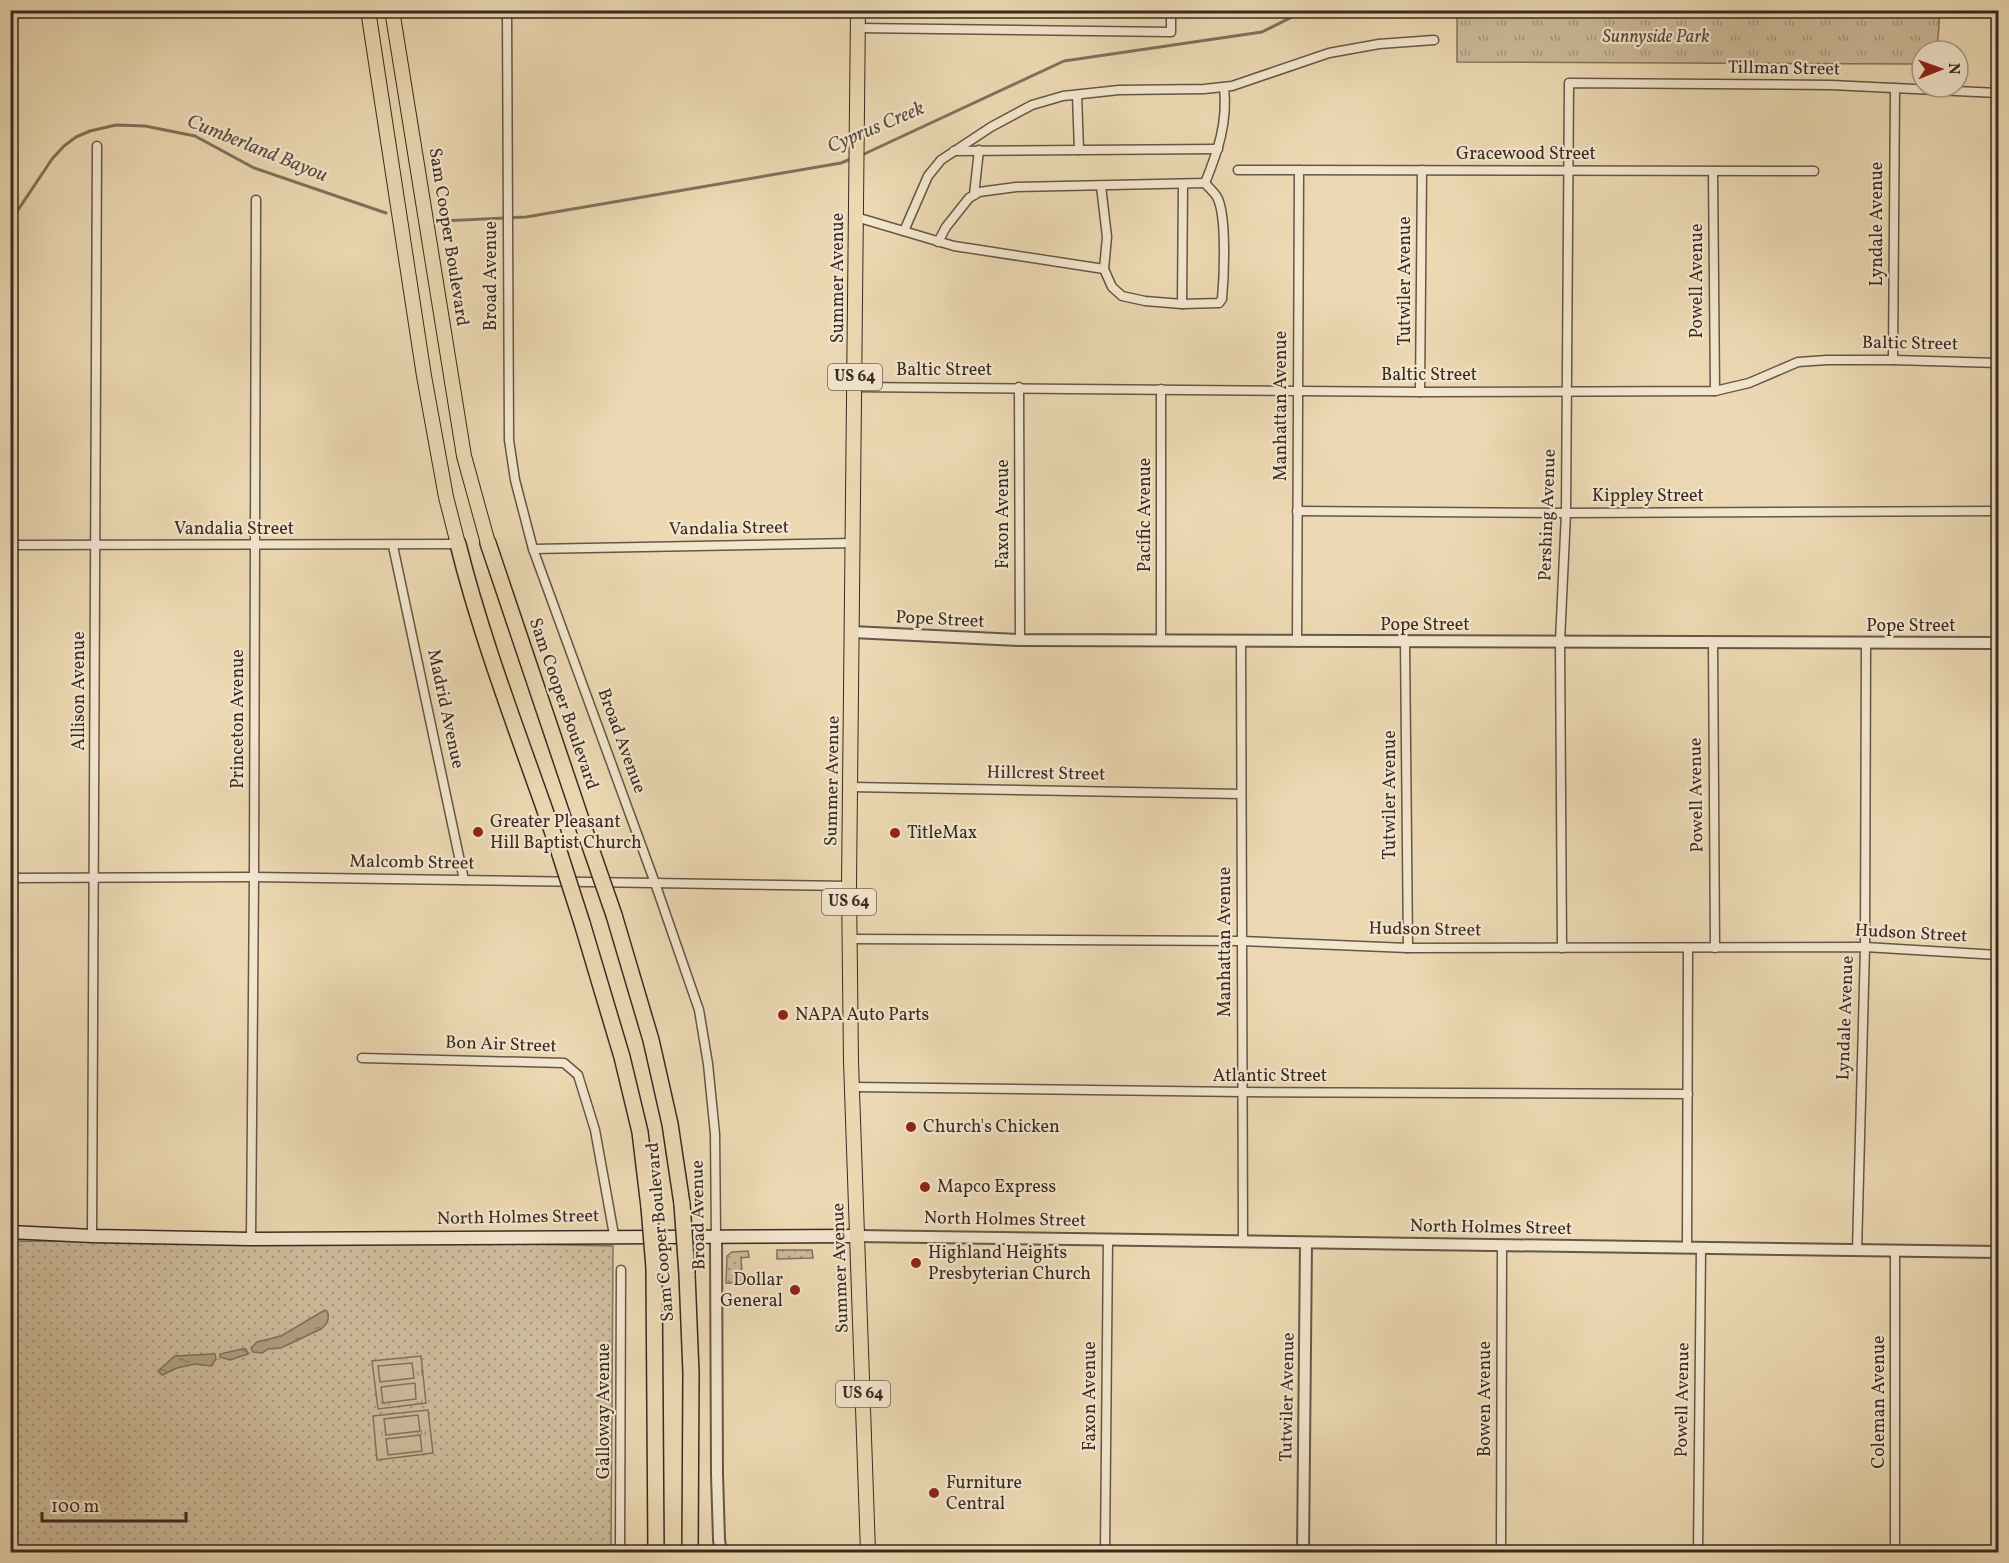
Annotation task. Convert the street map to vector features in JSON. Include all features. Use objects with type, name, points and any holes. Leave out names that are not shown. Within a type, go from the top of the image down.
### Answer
[{"type":"highway","name":"Sam Cooper Boulevard","points":[[488,543],[614,915],[651,1041],[670,1124],[682,1204],[687,1274],[691,1373],[690,1552]]},
{"type":"highway","name":"Sam Cooper Boulevard","points":[[458,544],[485,637],[582,923],[622,1057],[640,1132],[654,1268],[656,1552]]},
{"type":"highway","points":[[691,1485],[695,1552]]},
{"type":"main road","name":"Sam Cooper Boulevard","points":[[368,10],[424,376],[446,497],[458,544]]},
{"type":"main road","name":"Sam Cooper Boulevard","points":[[392,10],[464,456],[488,543]]},
{"type":"main road","name":"Summer Avenue","points":[[858,10],[849,886],[857,1236],[868,1552]]},
{"type":"main road","name":"North Holmes Street","points":[[10,1232],[251,1239],[614,1235],[857,1236]]},
{"type":"street","name":"Broad Avenue","points":[[507,10],[508,440],[514,480],[533,549],[699,1010],[708,1064],[715,1134],[716,1465],[721,1552]]},
{"type":"street","points":[[858,28],[1171,32],[1171,10]]},
{"type":"street","points":[[904,231],[928,176],[941,160],[991,126],[1032,105],[1063,96],[1119,90],[1224,87],[1329,53],[1379,44],[1434,40]]},
{"type":"street","name":"Tillman Street","points":[[1569,83],[1831,85],[1998,93]]},
{"type":"street","name":"Pershing Avenue","points":[[1562,948],[1560,641],[1566,513],[1568,390],[1569,83]]},
{"type":"street","points":[[1205,183],[1218,149],[1226,108],[1224,87]]},
{"type":"street","name":"Lyndale Avenue","points":[[1893,360],[1894,88]]},
{"type":"street","points":[[1077,95],[1079,150]]},
{"type":"street","name":"Allison Avenue","points":[[92,1236],[97,146]]},
{"type":"street","points":[[954,150],[1218,149]]},
{"type":"street","points":[[975,195],[979,150]]},
{"type":"street","name":"Gracewood Street","points":[[1238,170],[1814,171]]},
{"type":"street","name":"Tutwiler Avenue","points":[[1420,392],[1422,170]]},
{"type":"street","name":"Manhattan Avenue","points":[[1297,642],[1299,171]]},
{"type":"street","name":"Powell Avenue","points":[[1713,171],[1715,391]]},
{"type":"street","points":[[938,242],[946,227],[969,198],[979,192],[1016,188],[1205,183],[1217,196],[1221,210],[1224,264],[1222,299],[1219,303],[1182,304],[1144,301],[1122,296],[1112,287],[1104,269],[1107,237],[1101,186]]},
{"type":"street","points":[[1182,304],[1183,184]]},
{"type":"street","name":"Princeton Avenue","points":[[251,1239],[255,200]]},
{"type":"street","points":[[856,217],[938,242],[1104,269]]},
{"type":"street","name":"Baltic Street","points":[[855,387],[1420,392],[1715,391],[1749,383],[1798,362],[1893,360],[1998,363]]},
{"type":"street","name":"Faxon Avenue","points":[[1019,387],[1020,640]]},
{"type":"street","name":"Pacific Avenue","points":[[1161,389],[1161,640]]},
{"type":"street","name":"Kippley Street","points":[[1297,511],[1566,513],[1998,511]]},
{"type":"street","name":"Vandalia Street","points":[[533,549],[854,543]]},
{"type":"street","name":"Vandalia Street","points":[[10,545],[393,546],[458,544]]},
{"type":"street","name":"Madrid Avenue","points":[[393,546],[464,880]]},
{"type":"street","name":"Pope Street","points":[[852,632],[1020,640],[1998,643]]},
{"type":"street","name":"Manhattan Avenue","points":[[1241,641],[1243,1242]]},
{"type":"street","name":"Tutwiler Avenue","points":[[1405,642],[1408,948]]},
{"type":"street","name":"Powell Avenue","points":[[1713,642],[1715,948]]},
{"type":"street","name":"Lyndale Avenue","points":[[1857,1251],[1865,947],[1866,642]]},
{"type":"street","name":"Hillcrest Street","points":[[851,787],[1241,794]]},
{"type":"street","name":"Malcomb Street","points":[[10,878],[254,877],[849,886]]},
{"type":"street","name":"Hudson Street","points":[[850,939],[1242,941],[1408,948],[1865,947],[1998,955]]},
{"type":"street","points":[[1687,1248],[1689,948]]},
{"type":"street","name":"Bon Air Street","points":[[362,1058],[564,1063],[578,1075],[595,1130],[614,1235]]},
{"type":"street","name":"Atlantic Street","points":[[853,1087],[1688,1094]]},
{"type":"street","name":"North Holmes Street","points":[[857,1236],[1998,1252]]},
{"type":"street","name":"Faxon Avenue","points":[[1105,1552],[1108,1240]]},
{"type":"street","name":"Tutwiler Avenue","points":[[1303,1552],[1305,1243]]},
{"type":"street","name":"Bowen Avenue","points":[[1501,1552],[1503,1246]]},
{"type":"street","name":"Powell Avenue","points":[[1698,1552],[1701,1248]]},
{"type":"street","name":"Coleman Avenue","points":[[1895,1251],[1895,1552]]},
{"type":"street","name":"Galloway Avenue","points":[[620,1552],[621,1270]]},
{"type":"green space","name":"Sunnyside Park","points":[[1457,10],[1940,11],[1938,39],[1910,39],[1910,64],[1457,62]]},
{"type":"green space","points":[[11,1241],[613,1246],[611,1552],[11,1552]]},
{"type":"green space","points":[[777,1250],[812,1250],[813,1258],[777,1259]]},
{"type":"green space","points":[[748,1251],[749,1257],[741,1258],[742,1274],[748,1275],[748,1279],[742,1283],[726,1283],[727,1256],[732,1252]]},
{"type":"green space","points":[[421,1356],[426,1403],[378,1409],[372,1361]]},
{"type":"green space","points":[[412,1363],[414,1378],[380,1382],[378,1366]]},
{"type":"green space","points":[[415,1383],[416,1399],[383,1403],[381,1387]]},
{"type":"green space","points":[[428,1410],[433,1453],[377,1460],[373,1416]]},
{"type":"green space","points":[[418,1415],[420,1431],[386,1435],[384,1419]]},
{"type":"green space","points":[[420,1435],[422,1451],[388,1455],[386,1439]]},
{"type":"water","points":[[325,1310],[328,1313],[328,1320],[321,1329],[281,1348],[268,1349],[262,1353],[253,1352],[251,1348],[257,1342],[281,1336]]},
{"type":"water","points":[[246,1349],[248,1354],[230,1360],[220,1357],[220,1354]]},
{"type":"water","points":[[215,1354],[216,1359],[211,1366],[195,1364],[177,1368],[162,1375],[158,1371],[175,1356]]},
{"type":"waterway","name":"Cyprus Creek","points":[[862,155],[1064,61],[1262,32],[1306,10]]},
{"type":"waterway","name":"Cumberland Bayou","points":[[10,216],[16,213],[52,159],[64,146],[90,131],[116,125],[145,126],[195,136],[254,168],[386,213]]},
{"type":"waterway","name":"Cyprus Creek","points":[[442,221],[526,217],[841,163],[853,158]]},
{"type":"place","name":"Greater Pleasant Hill Baptist Church","points":[[478,832]]},
{"type":"place","name":"TitleMax","points":[[895,833]]},
{"type":"place","name":"NAPA Auto Parts","points":[[783,1015]]},
{"type":"place","name":"Church's Chicken","points":[[911,1127]]},
{"type":"place","name":"Mapco Express","points":[[925,1187]]},
{"type":"place","name":"Highland Heights Presbyterian Church","points":[[916,1263]]},
{"type":"place","name":"Dollar General","points":[[795,1290]]},
{"type":"place","name":"Furniture Central","points":[[934,1493]]}]
